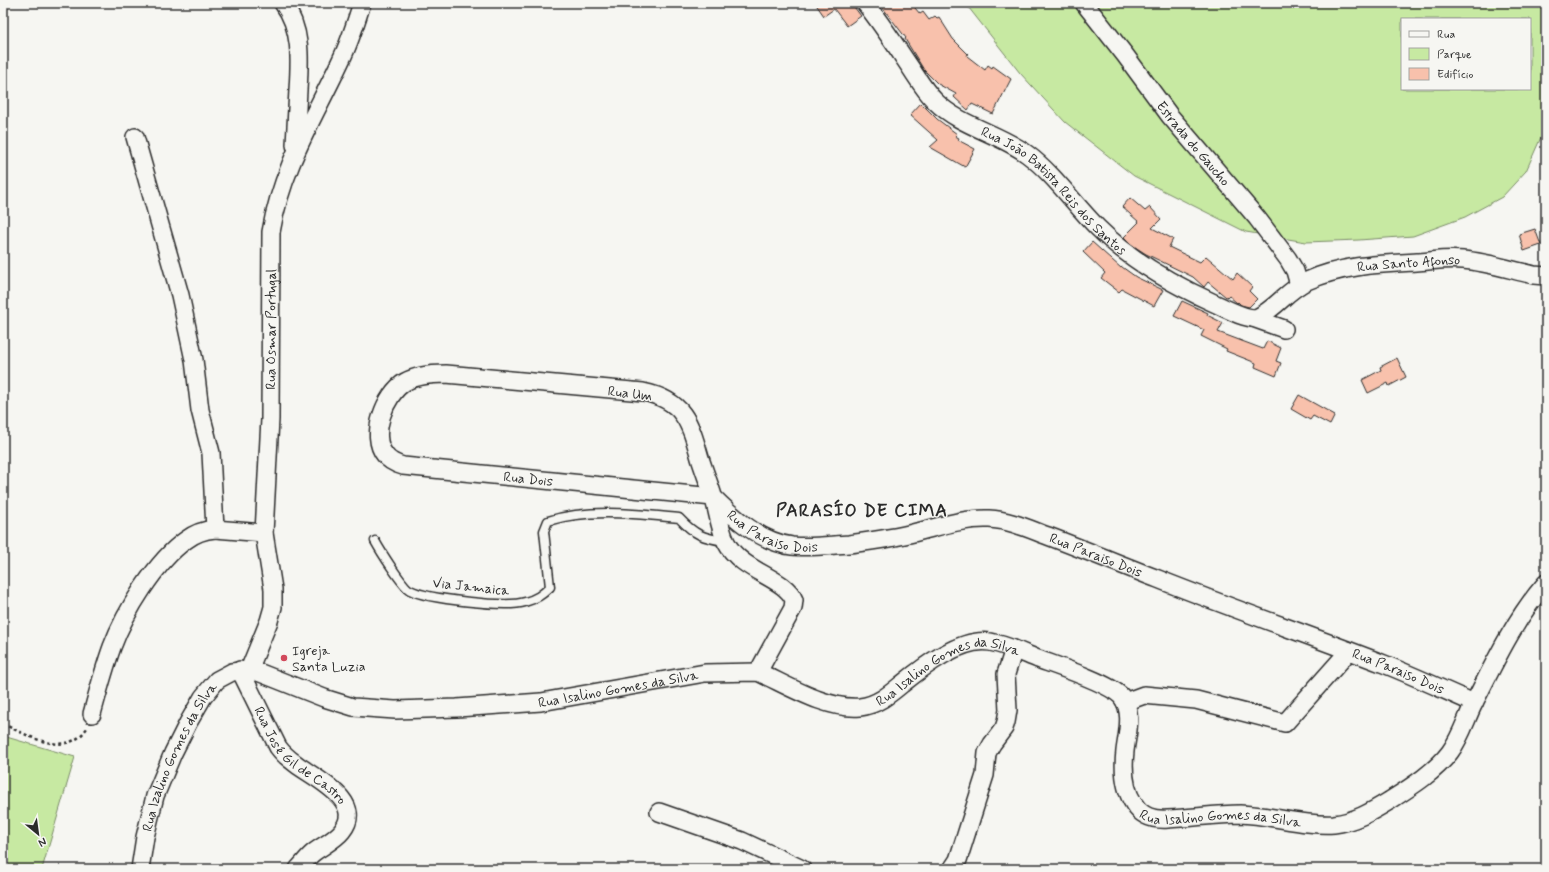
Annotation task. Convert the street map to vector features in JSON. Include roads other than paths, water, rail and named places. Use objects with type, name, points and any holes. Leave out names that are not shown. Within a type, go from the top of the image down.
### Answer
[{"type":"street","points":[[284,3],[293,21],[299,44],[299,73],[294,155]]},
{"type":"street","name":"Rua Osmar Portugal","points":[[244,670],[269,621],[274,607],[273,583],[264,533],[270,419],[271,232],[275,209],[294,155],[305,130],[341,61],[362,3]]},
{"type":"street","name":"Rua João Batista Reis dos Santos","points":[[865,3],[927,92],[943,108],[976,128],[1025,153],[1056,181],[1099,229],[1126,251],[1156,273],[1193,293],[1238,314],[1284,328]]},
{"type":"street","name":"Estrada do Gaucho","points":[[1084,3],[1126,55],[1170,116],[1258,218],[1288,259],[1295,271],[1299,285]]},
{"type":"street","points":[[135,138],[180,295],[194,360],[200,410],[211,453],[215,528]]},
{"type":"street","name":"Rua Santo Afonso","points":[[1253,318],[1268,312],[1291,290],[1299,285],[1330,272],[1347,268],[1463,260],[1534,275],[1546,276]]},
{"type":"street","name":"Rua Um","points":[[381,418],[386,403],[398,387],[410,379],[435,374],[484,377],[654,394],[674,405],[689,422],[713,497],[725,541],[738,559],[788,590],[794,600],[793,608],[758,672]]},
{"type":"street","name":"Rua Dois","points":[[381,418],[380,442],[382,452],[388,459],[403,466],[713,497]]},
{"type":"street","name":"Rua Paraiso Dois","points":[[713,497],[728,511],[756,532],[772,540],[790,546],[819,547],[881,540],[956,522],[988,519],[1010,523],[1089,551],[1226,606],[1277,623],[1385,665],[1474,704]]},
{"type":"street","points":[[92,714],[112,646],[121,625],[151,578],[179,545],[196,534],[215,528],[264,533]]},
{"type":"street","name":"Rua Isalino Gomes da Silva","points":[[244,670],[270,676],[324,698],[353,707],[370,709],[418,710],[541,702],[705,673],[758,672],[828,702],[840,705],[860,706],[870,705],[889,695],[922,668],[947,653],[963,646],[980,642],[989,642],[1014,649],[1111,689],[1122,696],[1129,717],[1124,763],[1126,783],[1131,800],[1146,816],[1163,820],[1241,814],[1334,824],[1352,820],[1372,811],[1410,787],[1431,772],[1451,750],[1462,732],[1474,704],[1515,627],[1538,592],[1546,583]]},
{"type":"street","points":[[952,869],[958,860],[985,775],[987,753],[1004,728],[1006,722],[1008,710],[1006,674],[1014,649]]},
{"type":"street","points":[[1125,702],[1144,695],[1196,700],[1285,723],[1349,651]]},
{"type":"street","name":"Rua Izalino Gomes da Silva","points":[[140,869],[145,837],[155,796],[188,723],[211,686],[224,675],[244,670]]},
{"type":"street","name":"Rua José Gil de Castro","points":[[244,670],[278,747],[284,756],[331,788],[339,795],[347,810],[348,816],[344,830],[312,854],[298,869]]},
{"type":"street","points":[[659,812],[742,841],[802,869]]},
{"type":"lane","name":"Via Jamaica","points":[[376,541],[383,555],[409,590],[436,597],[505,605],[523,603],[540,597],[550,587],[544,531],[548,521],[565,516],[601,513],[679,518],[688,528],[706,539],[725,541]]},
{"type":"place","name":"Igreja Santa Luzia","points":[[284,658]]},
{"type":"district","name":"PARASÍO DE CIMA","points":[[862,510]]}]
